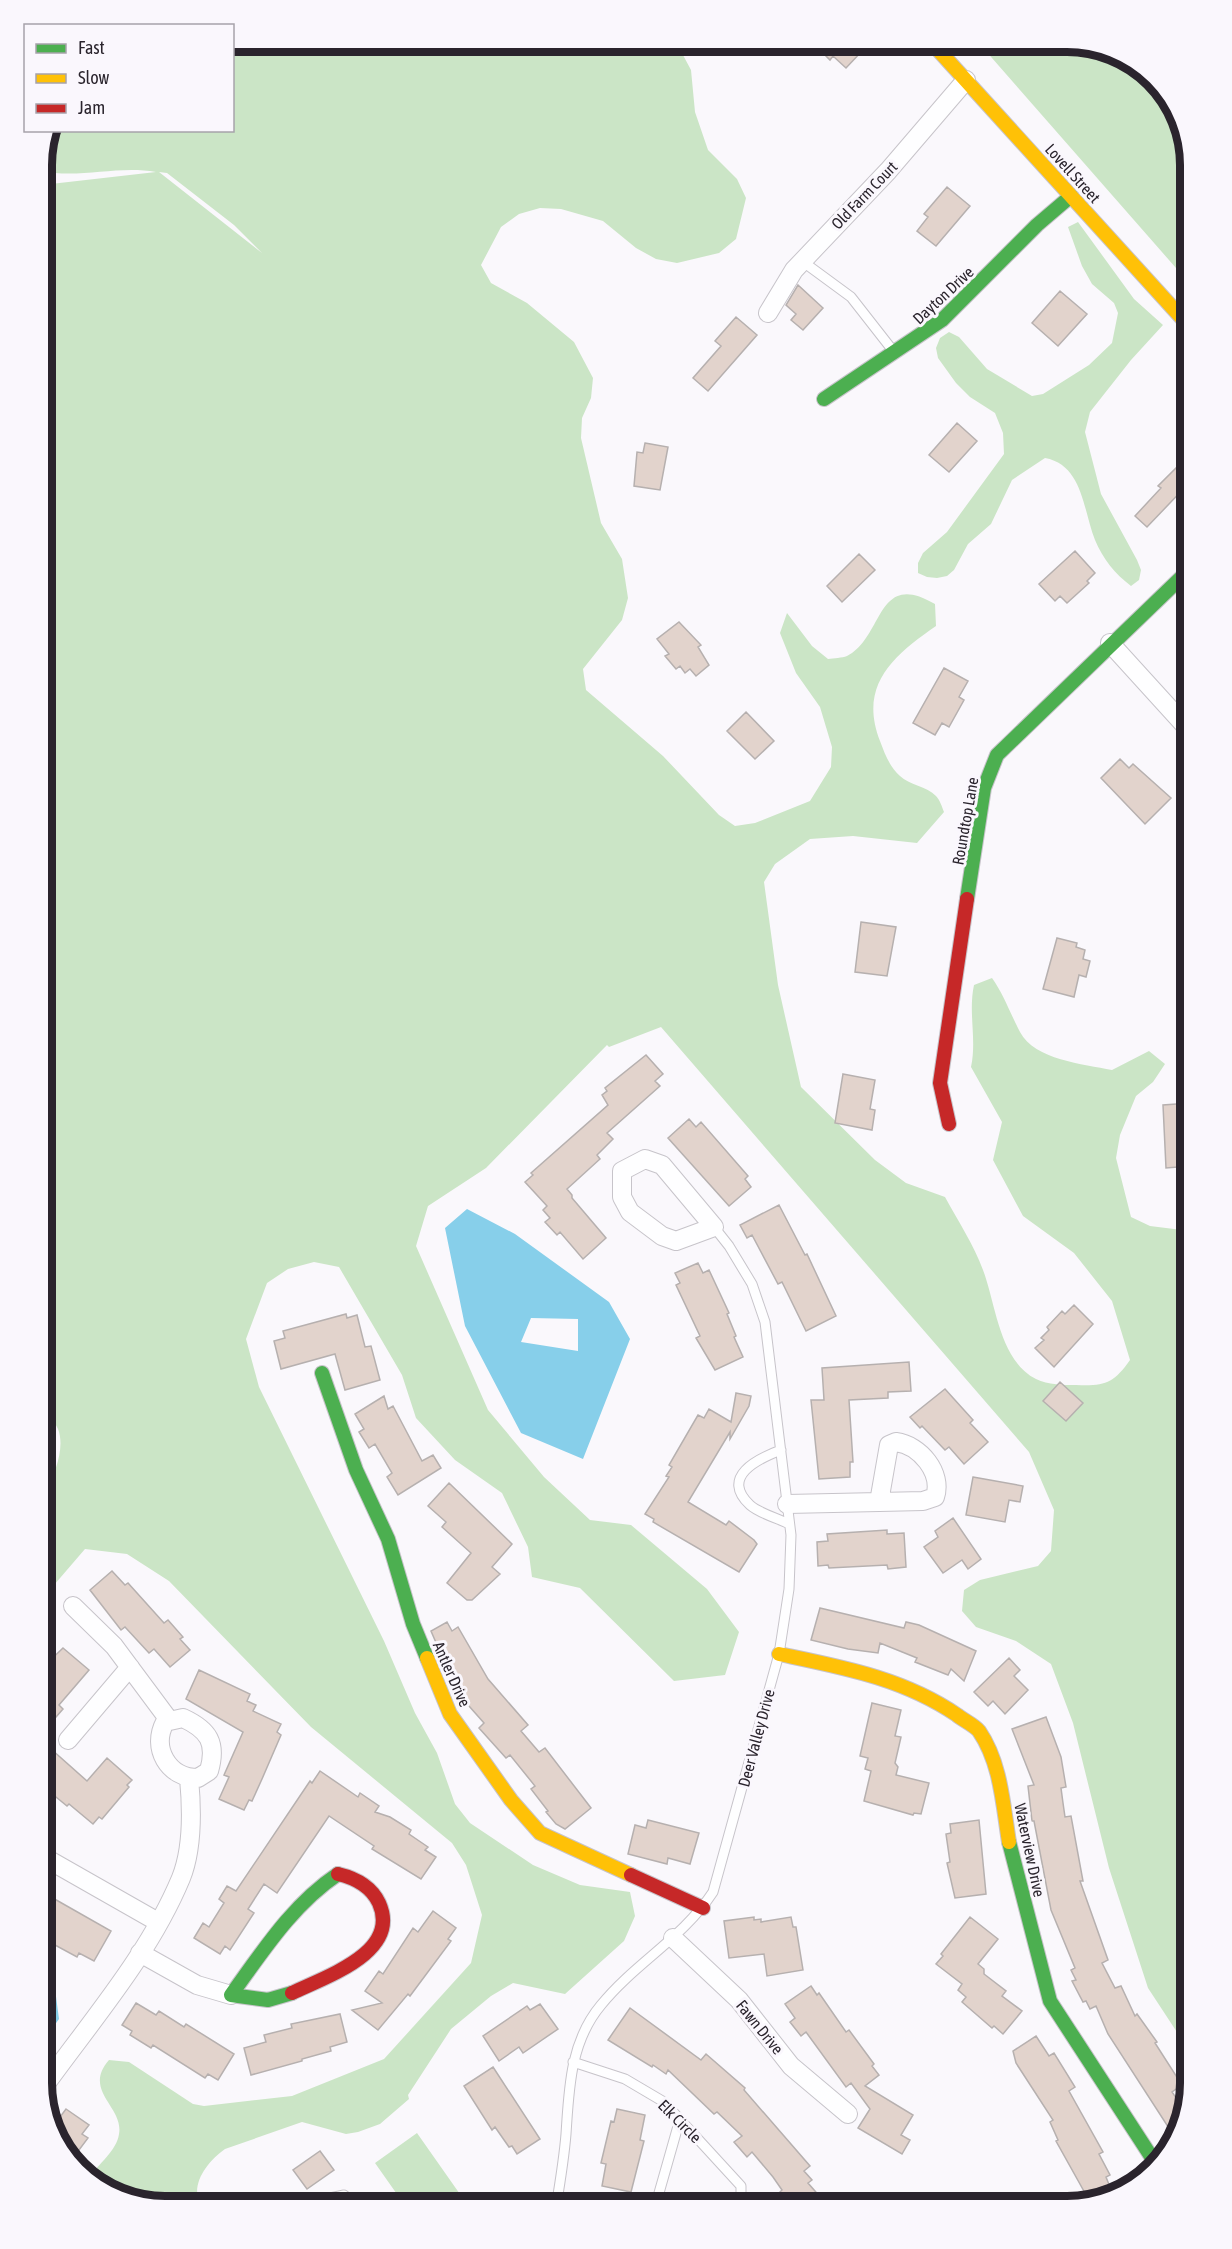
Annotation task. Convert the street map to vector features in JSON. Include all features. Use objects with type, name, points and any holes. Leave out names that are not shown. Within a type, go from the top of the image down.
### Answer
[{"type":"street","name":"Lovell Street","points":[[941,53],[1180,316]]},
{"type":"street","name":"Old Farm Court","points":[[768,313],[802,261],[888,171],[966,80]]},
{"type":"street","name":"Dayton Drive","points":[[824,399],[842,383],[912,345],[984,280],[1040,219],[1071,196]]},
{"type":"street","name":"Roundtop Lane","points":[[949,1124],[940,1083],[984,788],[997,755],[1180,577]]},
{"type":"street","points":[[1110,643],[1180,720]]},
{"type":"street","name":"Deer Valley Drive","points":[[645,1159],[662,1166],[714,1227],[676,1241],[662,1236],[630,1212],[622,1197],[622,1172],[645,1159]]},
{"type":"street","name":"Antler Drive","points":[[322,1373],[356,1470],[388,1539],[413,1624],[450,1713],[504,1791],[540,1833],[703,1908]]},
{"type":"street","points":[[787,1504],[879,1502]]},
{"type":"street","points":[[73,1606],[114,1646],[169,1720]]},
{"type":"street","name":"Waterview Drive","points":[[778,1654],[843,1666],[892,1681],[942,1705],[978,1730],[997,1770],[1009,1844],[1050,2001],[1151,2159]]},
{"type":"street","points":[[68,1740],[130,1667]]},
{"type":"street","points":[[183,1718],[191,1721],[199,1725],[210,1739],[214,1754],[209,1771],[198,1778],[189,1778],[178,1774],[166,1763],[161,1753],[159,1733],[169,1720],[183,1718]]},
{"type":"street","points":[[52,2075],[140,1953],[182,1876],[193,1813],[189,1778]]},
{"type":"street","points":[[52,1862],[158,1922]]},
{"type":"street","points":[[140,1953],[197,1985],[231,1995],[258,2001],[281,1997],[359,1958],[377,1944],[385,1929],[385,1913],[375,1896],[367,1886],[352,1876],[338,1874],[326,1881],[289,1918],[231,1995]]},
{"type":"street","name":"Fawn Drive","points":[[673,1938],[740,2000],[791,2066],[848,2114]]},
{"type":"lane","points":[[802,261],[851,297],[896,354]]},
{"type":"lane","name":"Deer Valley Drive","points":[[558,2196],[566,2136],[568,2087],[573,2062],[587,2027],[601,2005],[703,1908],[713,1892],[727,1849],[778,1654],[789,1589],[789,1524],[765,1322],[752,1284],[729,1246],[714,1227]]},
{"type":"lane","points":[[781,1450],[748,1464],[740,1476],[739,1486],[750,1505],[789,1524]]},
{"type":"lane","name":"Elk Circle","points":[[573,2062],[625,2079],[664,2102],[741,2186],[741,2196]]},
{"type":"lane","points":[[658,2196],[680,2120]]},
{"type":"green space","points":[[234,52],[682,53],[691,70],[695,112],[708,150],[737,179],[746,198],[736,239],[719,253],[677,263],[656,259],[636,248],[603,221],[561,209],[540,208],[519,214],[501,227],[481,265],[491,283],[527,303],[574,342],[593,378],[591,398],[582,418],[581,438],[601,523],[622,559],[628,598],[622,620],[583,669],[586,690],[663,756],[719,815],[735,826],[755,823],[810,801],[831,767],[832,747],[820,707],[796,673],[780,633],[787,613],[812,646],[828,659],[847,656],[859,647],[891,600],[902,595],[916,595],[935,604],[936,626],[906,648],[884,673],[877,688],[874,721],[886,755],[896,772],[908,782],[932,793],[939,799],[944,812],[917,843],[853,836],[810,839],[775,864],[764,882],[778,985],[801,1087],[875,1160],[906,1183],[945,1197],[979,1261],[1006,1345],[1014,1359],[1036,1379],[1061,1385],[1101,1384],[1113,1379],[1130,1360],[1112,1301],[1074,1253],[1023,1216],[993,1160],[1002,1122],[971,1067],[974,985],[992,978],[1020,1032],[1027,1041],[1048,1055],[1074,1063],[1112,1070],[1149,1051],[1165,1064],[1153,1082],[1136,1096],[1120,1135],[1116,1158],[1131,1217],[1150,1226],[1180,1230],[1180,2037],[1148,1988],[1109,1868],[1073,1723],[1051,1664],[1016,1641],[976,1627],[962,1611],[964,1590],[980,1580],[1038,1566],[1051,1551],[1054,1510],[1029,1452],[661,1027],[609,1047],[607,1045],[486,1168],[428,1206],[416,1246],[488,1410],[544,1477],[590,1520],[631,1525],[707,1589],[739,1632],[725,1675],[674,1681],[580,1588],[532,1577],[528,1547],[502,1493],[455,1460],[416,1418],[402,1375],[339,1267],[314,1262],[288,1269],[267,1283],[246,1339],[259,1387],[384,1641],[415,1713],[437,1753],[455,1804],[470,1823],[533,1865],[580,1885],[630,1892],[635,1916],[624,1941],[565,1994],[513,1983],[491,1996],[451,2029],[408,2095],[409,2099],[380,2124],[346,2134],[302,2122],[225,2149],[206,2167],[199,2182],[198,2196],[150,2196],[136,2193],[122,2188],[94,2171],[115,2146],[119,2134],[116,2115],[106,2099],[100,2081],[102,2071],[109,2060],[129,2062],[193,2104],[204,2106],[292,2096],[384,2059],[471,1963],[482,1915],[466,1865],[452,1843],[311,1727],[169,1581],[127,1554],[85,1549],[52,1587],[52,1477],[60,1452],[60,1436],[52,1420],[53,184],[156,172],[127,170],[53,173],[53,150],[57,132],[234,132]],"holes":[[[159,172],[167,173],[234,225],[262,253]]]},
{"type":"green space","points":[[988,53],[1074,53],[1103,58],[1129,71],[1156,97],[1171,122],[1179,150],[1180,273]]},
{"type":"green space","points":[[1078,222],[1134,299],[1163,325],[1131,360],[1090,412],[1085,432],[1101,494],[1137,560],[1141,570],[1139,580],[1131,586],[1110,566],[1095,540],[1080,490],[1074,479],[1058,462],[1045,458],[1012,480],[991,524],[968,544],[954,570],[947,576],[927,577],[918,573],[918,563],[923,553],[947,532],[1004,454],[1003,433],[995,413],[970,397],[956,383],[938,358],[936,348],[940,338],[949,332],[959,337],[987,369],[1032,396],[1043,394],[1089,365],[1112,343],[1118,313],[1114,303],[1092,284],[1082,266],[1068,227]]},
{"type":"green space","points":[[417,2133],[461,2196],[398,2196],[375,2163]]},
{"type":"water","points":[[467,1209],[515,1234],[609,1302],[630,1339],[583,1459],[521,1433],[465,1326],[445,1228]],"holes":[[[531,1318],[578,1319],[578,1351],[521,1342]]]},
{"type":"water","points":[[52,1986],[55,1989],[59,2019],[52,2029]]},
{"type":"building","points":[[823,53],[860,53],[846,68],[833,56],[830,60]]},
{"type":"building","points":[[947,187],[970,206],[936,246],[917,231],[928,217],[924,214]]},
{"type":"building","points":[[798,285],[823,308],[803,330],[791,320],[796,314],[786,305]]},
{"type":"building","points":[[1060,291],[1087,314],[1058,346],[1032,323]]},
{"type":"building","points":[[736,317],[757,335],[708,391],[693,378],[721,346],[715,341]]},
{"type":"building","points":[[957,423],[977,441],[949,472],[929,455]]},
{"type":"building","points":[[645,443],[668,447],[660,490],[634,486],[637,452],[643,453]]},
{"type":"building","points":[[1180,464],[1180,492],[1147,527],[1135,516],[1161,488],[1158,486]]},
{"type":"building","points":[[1075,551],[1095,573],[1087,581],[1089,583],[1067,603],[1060,596],[1055,601],[1039,584]]},
{"type":"building","points":[[859,554],[875,570],[842,602],[827,586]]},
{"type":"building","points":[[679,622],[701,645],[698,647],[709,665],[696,676],[690,669],[685,673],[680,666],[676,669],[665,656],[669,654],[657,639]]},
{"type":"building","points":[[944,668],[968,681],[959,697],[964,700],[949,727],[942,723],[935,735],[913,723]]},
{"type":"building","points":[[746,712],[774,741],[755,759],[727,731]]},
{"type":"building","points":[[1120,759],[1129,768],[1133,764],[1171,798],[1145,824],[1101,778]]},
{"type":"building","points":[[861,922],[896,927],[887,976],[855,972]]},
{"type":"building","points":[[1057,938],[1077,943],[1076,947],[1085,950],[1083,959],[1090,961],[1086,977],[1079,975],[1074,997],[1043,989]]},
{"type":"building","points":[[646,1055],[663,1074],[655,1081],[660,1086],[607,1133],[613,1139],[597,1155],[600,1159],[567,1189],[606,1238],[583,1259],[560,1232],[557,1235],[545,1222],[550,1218],[543,1210],[547,1206],[525,1182],[533,1175],[531,1173],[608,1105],[602,1095],[607,1091],[605,1088]]},
{"type":"building","points":[[843,1074],[875,1080],[870,1109],[875,1110],[872,1130],[835,1123]]},
{"type":"building","points":[[1180,1104],[1180,1167],[1166,1168],[1163,1105]]},
{"type":"building","points":[[689,1119],[696,1127],[701,1122],[748,1176],[745,1179],[751,1187],[729,1206],[668,1138]]},
{"type":"building","points":[[779,1205],[805,1255],[807,1254],[836,1316],[806,1331],[782,1282],[778,1284],[752,1235],[747,1238],[740,1225]]},
{"type":"building","points":[[698,1263],[703,1273],[709,1270],[729,1313],[727,1314],[736,1336],[734,1337],[743,1357],[715,1370],[696,1338],[700,1336],[676,1285],[680,1283],[675,1273]]},
{"type":"building","points":[[1074,1305],[1093,1324],[1054,1367],[1035,1348],[1044,1340],[1041,1338],[1049,1330],[1047,1327],[1062,1311],[1065,1314]]},
{"type":"building","points":[[346,1314],[347,1318],[357,1315],[365,1347],[371,1346],[380,1380],[345,1390],[335,1354],[281,1369],[274,1341],[285,1338],[283,1331]]},
{"type":"building","points":[[909,1362],[911,1391],[888,1392],[888,1398],[849,1400],[853,1462],[850,1462],[850,1477],[819,1479],[811,1400],[824,1400],[822,1368]]},
{"type":"building","points":[[1060,1382],[1083,1403],[1066,1421],[1043,1401]]},
{"type":"building","points":[[945,1389],[973,1420],[970,1423],[988,1442],[964,1464],[949,1447],[945,1450],[910,1417]]},
{"type":"building","points":[[736,1393],[751,1396],[749,1406],[730,1439],[730,1432],[688,1502],[726,1525],[729,1521],[757,1544],[739,1572],[653,1522],[654,1519],[645,1514],[669,1477],[666,1476],[672,1467],[669,1465],[698,1415],[704,1418],[709,1409],[731,1422]]},
{"type":"building","points":[[384,1396],[388,1409],[393,1406],[422,1461],[433,1455],[441,1468],[398,1495],[387,1477],[392,1473],[375,1444],[369,1448],[359,1432],[364,1429],[355,1414]]},
{"type":"building","points":[[973,1477],[1023,1486],[1020,1502],[1009,1500],[1005,1522],[966,1515]]},
{"type":"building","points":[[449,1483],[512,1544],[492,1567],[500,1574],[472,1600],[467,1600],[447,1583],[471,1553],[442,1527],[446,1522],[428,1506]]},
{"type":"building","points":[[953,1518],[981,1559],[968,1569],[962,1560],[943,1573],[924,1547],[938,1537],[935,1531]]},
{"type":"building","points":[[887,1530],[887,1534],[904,1533],[906,1567],[888,1569],[887,1565],[829,1568],[828,1565],[818,1566],[817,1542],[828,1541],[827,1534]]},
{"type":"building","points":[[112,1571],[125,1585],[128,1583],[164,1623],[168,1620],[183,1637],[180,1639],[190,1650],[170,1667],[154,1649],[149,1653],[125,1627],[121,1630],[90,1590]]},
{"type":"building","points":[[820,1608],[904,1628],[906,1622],[919,1625],[976,1651],[964,1681],[951,1669],[948,1675],[915,1662],[917,1658],[880,1643],[878,1653],[811,1640]]},
{"type":"building","points":[[447,1622],[452,1631],[458,1627],[488,1679],[528,1725],[521,1731],[539,1752],[545,1748],[591,1808],[565,1829],[556,1824],[546,1812],[548,1811],[531,1789],[535,1786],[510,1755],[506,1758],[479,1728],[484,1723],[469,1706],[447,1668],[431,1631]]},
{"type":"building","points":[[63,1648],[89,1670],[59,1705],[63,1709],[52,1721],[52,1658]]},
{"type":"building","points":[[1009,1658],[1020,1670],[1014,1676],[1028,1690],[1005,1714],[993,1701],[988,1706],[974,1692]]},
{"type":"building","points":[[199,1670],[250,1694],[247,1701],[256,1705],[253,1711],[281,1724],[277,1732],[281,1735],[252,1801],[249,1800],[244,1810],[219,1799],[229,1777],[224,1775],[243,1732],[186,1699]]},
{"type":"building","points":[[872,1703],[901,1710],[895,1736],[901,1737],[895,1763],[898,1767],[896,1775],[929,1783],[921,1814],[914,1813],[913,1815],[864,1801],[871,1771],[865,1769],[868,1758],[860,1756]]},
{"type":"building","points":[[1046,1717],[1061,1757],[1066,1787],[1061,1788],[1065,1817],[1071,1816],[1083,1881],[1080,1881],[1108,1960],[1102,1963],[1115,1988],[1121,1986],[1135,2016],[1137,2014],[1157,2042],[1155,2043],[1180,2082],[1180,2087],[1172,2092],[1178,2101],[1170,2130],[1108,2034],[1096,2006],[1090,2009],[1086,2001],[1083,2002],[1072,1981],[1076,1980],[1071,1970],[1075,1968],[1051,1910],[1034,1821],[1032,1821],[1028,1786],[1034,1785],[1012,1729]]},
{"type":"building","points":[[52,1750],[87,1781],[107,1758],[132,1780],[127,1785],[129,1787],[102,1819],[99,1817],[93,1824],[69,1804],[67,1806],[56,1797],[53,1801]]},
{"type":"building","points":[[320,1771],[358,1797],[360,1793],[379,1806],[375,1812],[390,1817],[411,1830],[409,1834],[428,1847],[425,1850],[436,1857],[421,1879],[372,1849],[374,1846],[329,1816],[277,1893],[264,1884],[248,1909],[254,1913],[230,1950],[225,1946],[220,1954],[194,1938],[203,1923],[209,1927],[224,1903],[219,1899],[227,1886],[236,1891],[310,1781],[312,1783]]},
{"type":"building","points":[[648,1820],[699,1833],[690,1864],[668,1858],[667,1864],[628,1854],[635,1825],[646,1828]]},
{"type":"building","points":[[979,1820],[986,1894],[955,1898],[947,1863],[950,1862],[946,1834],[951,1833],[950,1824]]},
{"type":"building","points":[[52,1898],[111,1931],[94,1961],[79,1953],[77,1957],[52,1943]]},
{"type":"building","points":[[433,1911],[456,1928],[448,1939],[451,1941],[410,1996],[408,1994],[378,2030],[352,2010],[382,2003],[365,1991],[379,1971],[383,1974],[413,1928],[418,1932]]},
{"type":"building","points":[[754,1917],[754,1920],[761,1919],[761,1922],[791,1917],[793,1927],[796,1927],[803,1970],[767,1976],[764,1954],[729,1958],[724,1921]]},
{"type":"building","points":[[970,1917],[998,1939],[978,1964],[984,1969],[984,1974],[1006,1991],[1002,1996],[1022,2011],[1003,2034],[994,2026],[992,2028],[962,2002],[966,1997],[958,1990],[962,1984],[936,1964],[943,1956],[941,1954]]},
{"type":"building","points":[[811,1986],[817,1995],[819,1993],[846,2032],[849,2030],[874,2064],[872,2066],[879,2075],[865,2086],[913,2115],[901,2135],[910,2140],[902,2154],[858,2128],[870,2109],[851,2083],[846,2087],[806,2032],[801,2036],[790,2022],[795,2018],[785,2004]]},
{"type":"building","points":[[136,2003],[156,2015],[159,2011],[184,2027],[186,2024],[234,2054],[218,2080],[208,2074],[205,2078],[153,2045],[151,2048],[130,2035],[132,2031],[122,2025]]},
{"type":"building","points":[[540,2004],[558,2029],[523,2053],[519,2047],[499,2061],[483,2036],[527,2006],[530,2010]]},
{"type":"building","points":[[630,2008],[701,2060],[706,2054],[745,2088],[744,2090],[810,2166],[804,2171],[812,2180],[808,2183],[819,2196],[783,2196],[773,2177],[752,2152],[747,2157],[734,2142],[742,2136],[717,2112],[714,2114],[668,2070],[666,2074],[608,2040]]},
{"type":"building","points":[[340,2014],[347,2042],[330,2047],[331,2051],[302,2059],[302,2061],[251,2075],[244,2048],[266,2042],[264,2035],[292,2028],[291,2024]]},
{"type":"building","points":[[1036,2036],[1049,2056],[1054,2053],[1075,2087],[1069,2091],[1103,2152],[1099,2154],[1110,2175],[1106,2177],[1110,2188],[1086,2194],[1056,2141],[1058,2140],[1050,2122],[1053,2120],[1016,2063],[1013,2051]]},
{"type":"building","points":[[493,2067],[540,2139],[517,2154],[495,2127],[492,2130],[464,2086]]},
{"type":"building","points":[[66,2109],[89,2125],[82,2134],[88,2138],[77,2153],[68,2140],[58,2119]]},
{"type":"building","points":[[617,2109],[645,2115],[640,2140],[644,2141],[631,2192],[602,2186],[606,2164],[601,2163],[611,2121],[614,2122]]},
{"type":"building","points":[[320,2151],[334,2170],[307,2189],[293,2170]]},
{"type":"traffic: fast","points":[[824,399],[942,320],[1037,225],[1071,196]]},
{"type":"traffic: fast","points":[[967,899],[984,788],[997,755],[1180,579]]},
{"type":"traffic: fast","points":[[322,1373],[356,1470],[388,1539],[413,1624],[427,1658]]},
{"type":"traffic: fast","points":[[1009,1842],[1050,2001],[1152,2158]]},
{"type":"traffic: fast","points":[[292,1993],[268,2000],[231,1995],[292,1914],[338,1874]]},
{"type":"traffic: slow","points":[[941,53],[1180,316]]},
{"type":"traffic: slow","points":[[779,1654],[848,1669],[893,1683],[936,1702],[979,1731],[997,1770],[1009,1842]]},
{"type":"traffic: slow","points":[[427,1658],[450,1714],[511,1800],[540,1833],[631,1875]]},
{"type":"traffic: jam","points":[[949,1124],[940,1083],[967,899]]},
{"type":"traffic: jam","points":[[292,1993],[357,1960],[370,1949],[380,1935],[383,1920],[376,1897],[362,1884],[338,1874]]},
{"type":"traffic: jam","points":[[631,1875],[703,1908]]}]
